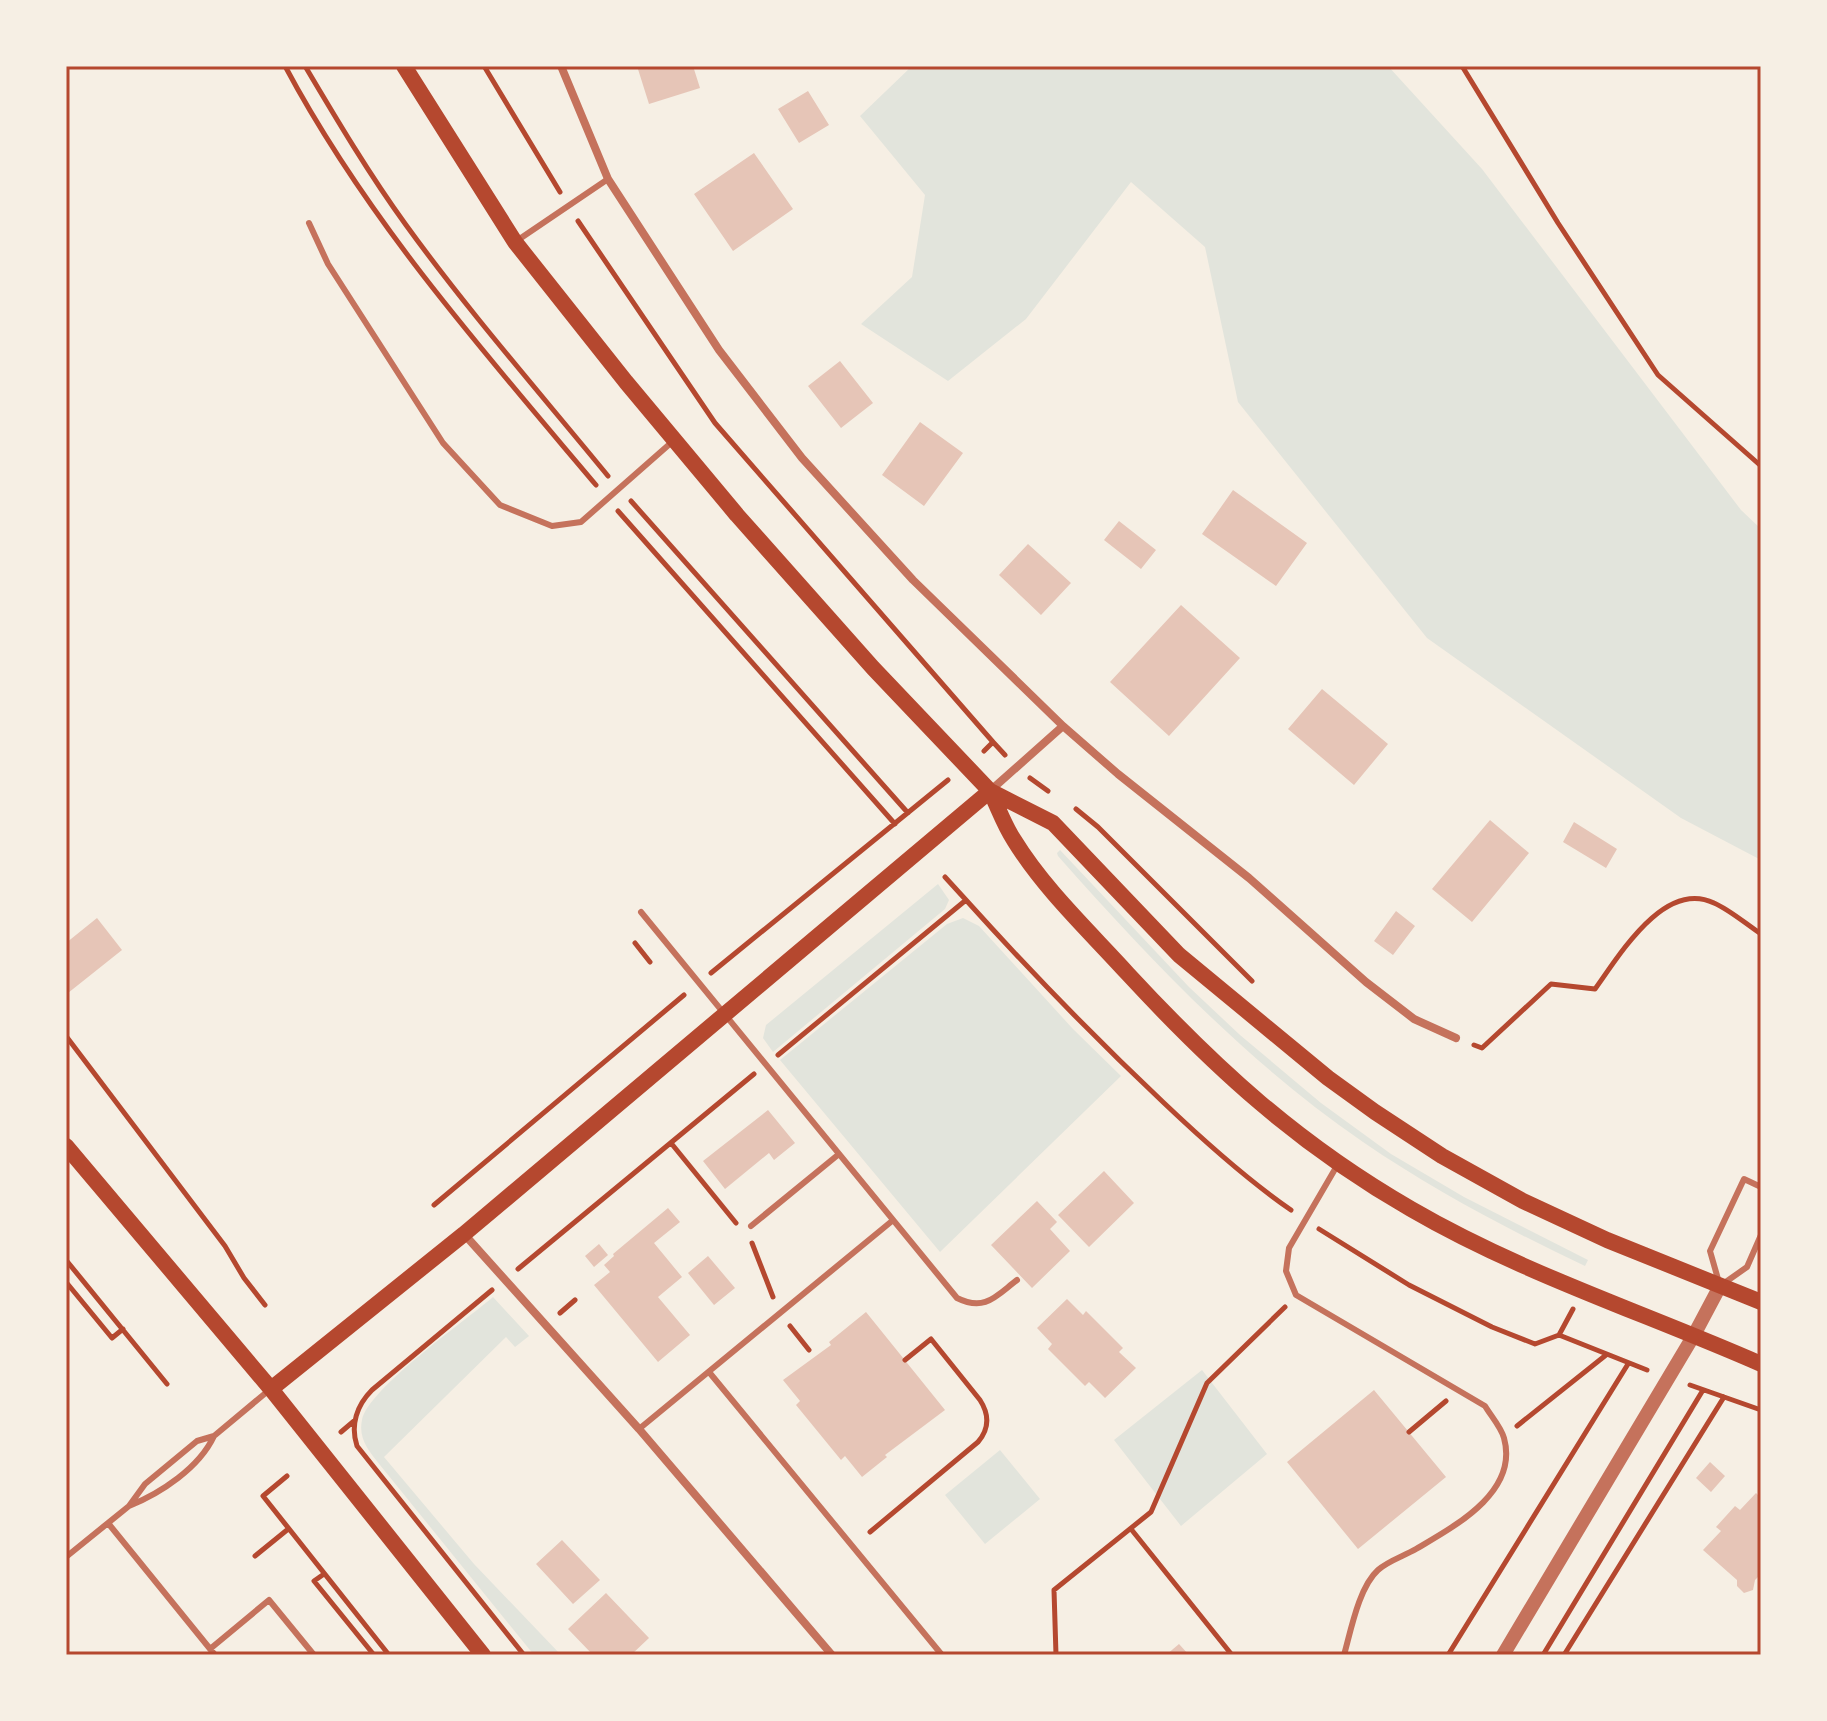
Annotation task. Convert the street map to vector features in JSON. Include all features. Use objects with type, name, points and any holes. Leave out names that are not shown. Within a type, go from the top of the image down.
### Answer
[{"type":"main road","points":[[404,66],[515,242],[674,440],[873,668],[990,791],[1014,840],[1050,888],[1173,1022],[1244,1091],[1301,1138],[1413,1210],[1557,1280],[1761,1364]]},
{"type":"main road","points":[[271,1389],[464,1234],[990,791]]},
{"type":"main road","points":[[990,791],[1053,823],[1179,955],[1328,1078],[1375,1112],[1442,1156],[1523,1201],[1607,1240],[1761,1302]]},
{"type":"main road","points":[[66,1146],[271,1389],[483,1655]]},
{"type":"street","points":[[561,66],[608,179],[719,350],[802,458],[913,580],[1063,726],[1118,774],[1249,878],[1366,982],[1414,1019],[1456,1038]]},
{"type":"street","points":[[990,791],[1063,726]]},
{"type":"street","points":[[464,1234],[639,1429],[832,1655]]},
{"type":"street","points":[[1503,1655],[1694,1335],[1720,1286]]},
{"type":"lane","points":[[515,242],[608,179]]},
{"type":"lane","points":[[309,223],[328,264],[443,443],[500,505],[552,526],[581,522],[674,440]]},
{"type":"lane","points":[[641,912],[957,1298],[969,1304],[990,1301],[1017,1280]]},
{"type":"lane","points":[[751,1226],[839,1154]]},
{"type":"lane","points":[[1338,1164],[1289,1248],[1286,1271],[1296,1295],[1485,1406],[1504,1437],[1506,1469],[1492,1494],[1452,1525],[1377,1570],[1360,1600],[1344,1655]]},
{"type":"lane","points":[[1761,1187],[1744,1179],[1710,1251],[1720,1286],[1747,1267],[1761,1235]]},
{"type":"lane","points":[[639,1429],[892,1221]]},
{"type":"lane","points":[[709,1372],[942,1655]]},
{"type":"lane","points":[[66,1557],[129,1506],[145,1484],[197,1441],[214,1436],[271,1389]]},
{"type":"lane","points":[[129,1506],[152,1497],[206,1453],[214,1436]]},
{"type":"lane","points":[[108,1523],[212,1652],[269,1600],[314,1655]]},
{"type":"path","points":[[285,66],[325,135],[390,233],[451,313],[607,499],[897,822],[698,983],[434,1205]]},
{"type":"path","points":[[305,66],[340,126],[405,223],[465,303],[619,489],[841,734],[908,813]]},
{"type":"path","points":[[484,66],[569,207],[715,423],[993,742]]},
{"type":"path","points":[[1462,66],[1558,223],[1658,375],[1761,466]]},
{"type":"path","points":[[1046,790],[1053,794]]},
{"type":"path","points":[[1071,806],[1098,827],[1261,990]]},
{"type":"path","points":[[945,877],[1040,982],[1116,1058],[1232,1164],[1305,1219],[1384,1271],[1492,1327],[1535,1344],[1559,1335],[1628,1364],[1760,1408]]},
{"type":"path","points":[[1456,1038],[1482,1048],[1551,984],[1595,989],[1633,936],[1661,909],[1688,899],[1712,901],[1761,934]]},
{"type":"path","points":[[524,1655],[357,1446],[354,1430],[359,1407],[372,1390],[966,900]]},
{"type":"path","points":[[635,943],[650,962]]},
{"type":"path","points":[[66,1036],[225,1246],[265,1305]]},
{"type":"path","points":[[66,1260],[167,1384]]},
{"type":"path","points":[[66,1282],[112,1338],[123,1329]]},
{"type":"path","points":[[1056,1655],[1054,1590],[1151,1512],[1207,1383],[1296,1295]]},
{"type":"path","points":[[560,1313],[575,1300]]},
{"type":"path","points":[[870,1532],[978,1442],[987,1424],[985,1408],[980,1400],[931,1339],[905,1360]]},
{"type":"path","points":[[1504,1437],[1607,1355]]},
{"type":"path","points":[[1448,1655],[1628,1364]]},
{"type":"path","points":[[1409,1432],[1459,1390]]},
{"type":"path","points":[[1543,1655],[1703,1390]]},
{"type":"path","points":[[1564,1655],[1724,1397]]},
{"type":"path","points":[[341,1432],[355,1421]]},
{"type":"path","points":[[287,1476],[263,1496],[389,1655]]},
{"type":"path","points":[[1131,1529],[1232,1655]]},
{"type":"path","points":[[255,1556],[287,1530]]},
{"type":"path","points":[[324,1574],[314,1581],[332,1609],[374,1655]]},
{"type":"path","points":[[332,1609],[344,1599]]},
{"type":"shaded area","points":[[912,66],[1388,66],[1482,169],[1741,510],[1761,529],[1761,860],[1681,818],[1427,638],[1238,402],[1205,247],[1131,182],[1026,319],[948,381],[861,324],[912,277],[925,195],[860,116]]},
{"type":"shaded area","points":[[1060,850],[1189,987],[1321,1103],[1391,1154],[1464,1197],[1588,1260],[1585,1266],[1500,1224],[1390,1160],[1280,1079],[1165,972],[1058,856]]},
{"type":"shaded area","points":[[938,884],[949,900],[945,909],[773,1052],[763,1038],[766,1025]]},
{"type":"shaded area","points":[[963,918],[979,926],[1073,1029],[1121,1076],[940,1252],[780,1060],[947,924]]},
{"type":"shaded area","points":[[493,1297],[529,1336],[515,1347],[506,1337],[384,1457],[474,1564],[561,1655],[534,1655],[376,1460],[365,1444],[362,1433],[362,1420],[381,1391]]},
{"type":"shaded area","points":[[1202,1370],[1267,1454],[1181,1526],[1114,1440]]},
{"type":"shaded area","points":[[1000,1450],[1040,1499],[985,1544],[945,1495]]},
{"type":"building","points":[[637,66],[693,66],[700,88],[649,104]]},
{"type":"building","points":[[808,91],[829,125],[799,143],[778,109]]},
{"type":"building","points":[[754,153],[793,209],[733,251],[694,194]]},
{"type":"building","points":[[840,361],[873,403],[841,428],[808,386]]},
{"type":"building","points":[[920,422],[963,453],[924,506],[882,475]]},
{"type":"building","points":[[1233,490],[1307,543],[1276,586],[1202,534]]},
{"type":"building","points":[[1119,521],[1156,550],[1141,569],[1104,540]]},
{"type":"building","points":[[1028,544],[1071,583],[1041,615],[999,575]]},
{"type":"building","points":[[1181,605],[1240,658],[1169,736],[1110,682]]},
{"type":"building","points":[[1322,689],[1388,744],[1354,785],[1288,729]]},
{"type":"building","points":[[1490,820],[1529,853],[1472,922],[1432,889]]},
{"type":"building","points":[[1574,822],[1617,849],[1606,868],[1563,842]]},
{"type":"building","points":[[1396,911],[1415,926],[1393,955],[1374,941]]},
{"type":"building","points":[[97,918],[122,950],[68,993],[66,943]]},
{"type":"building","points":[[768,1110],[795,1143],[774,1160],[769,1153],[725,1189],[703,1161]]},
{"type":"building","points":[[1104,1171],[1134,1203],[1089,1247],[1058,1215]]},
{"type":"building","points":[[1037,1201],[1057,1222],[1050,1229],[1070,1251],[1032,1288],[991,1245]]},
{"type":"building","points":[[668,1208],[680,1222],[654,1243],[682,1277],[658,1297],[690,1335],[658,1362],[594,1285],[610,1272],[604,1265],[613,1254]]},
{"type":"building","points":[[599,1244],[608,1255],[594,1267],[585,1256]]},
{"type":"building","points":[[708,1256],[735,1288],[714,1305],[688,1273]]},
{"type":"building","points":[[1067,1299],[1083,1315],[1086,1311],[1123,1348],[1119,1352],[1136,1368],[1105,1398],[1089,1382],[1085,1386],[1048,1349],[1052,1344],[1037,1328]]},
{"type":"building","points":[[866,1312],[945,1410],[885,1455],[887,1457],[862,1477],[845,1456],[841,1460],[796,1405],[800,1401],[783,1380],[831,1345],[829,1342]]},
{"type":"building","points":[[1374,1390],[1446,1477],[1358,1549],[1287,1462]]},
{"type":"building","points":[[1710,1462],[1725,1476],[1711,1492],[1696,1478]]},
{"type":"building","points":[[1756,1493],[1761,1498],[1761,1574],[1755,1580],[1753,1590],[1744,1593],[1737,1586],[1737,1580],[1703,1550],[1721,1531],[1716,1527],[1735,1506],[1740,1510]]},
{"type":"building","points":[[562,1540],[600,1580],[573,1604],[536,1564]]},
{"type":"building","points":[[606,1593],[649,1638],[631,1655],[593,1655],[568,1629]]},
{"type":"building","points":[[1179,1644],[1189,1655],[1166,1655]]}]
